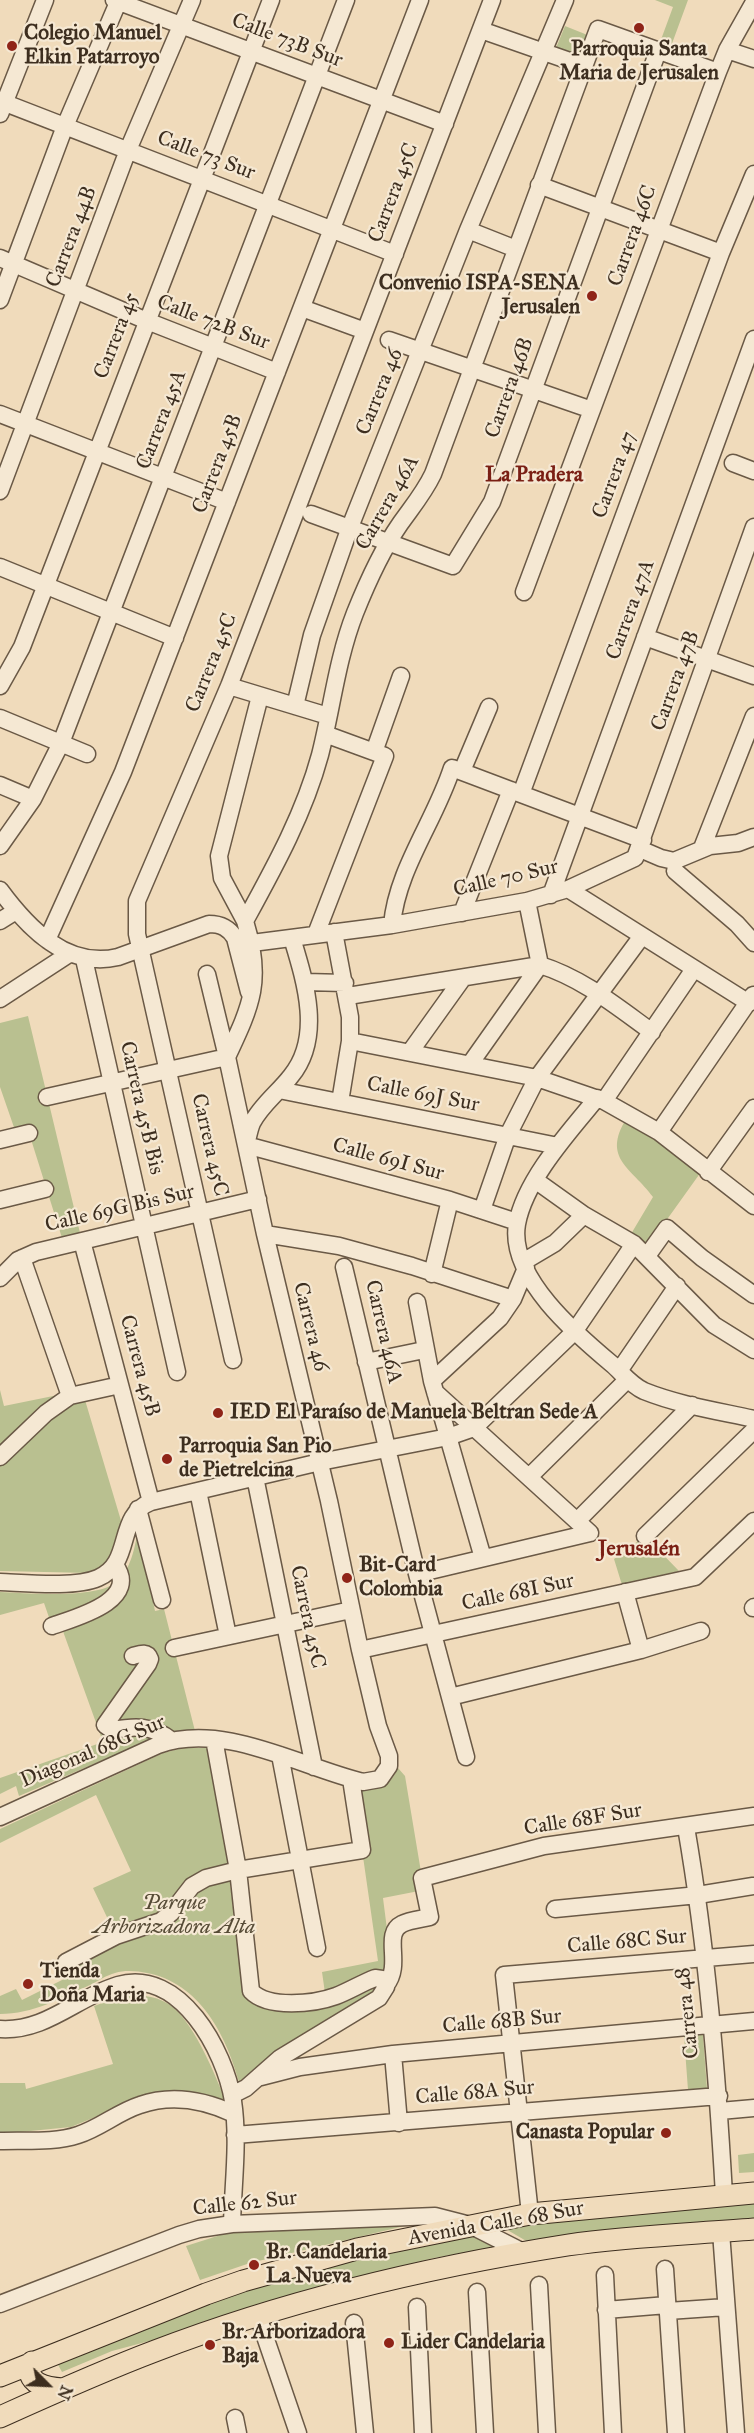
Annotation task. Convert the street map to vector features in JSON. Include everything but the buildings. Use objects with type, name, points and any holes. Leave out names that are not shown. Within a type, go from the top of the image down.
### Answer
[{"type":"main road","name":"Avenida Calle 68 Sur","points":[[0,2376],[243,2281],[357,2249],[530,2214],[754,2193]]},
{"type":"main road","points":[[565,2211],[574,2227],[570,2245]]},
{"type":"main road","name":"Avenida Calle 68 Sur","points":[[0,2417],[154,2351],[258,2316],[404,2276],[570,2245],[754,2229]]},
{"type":"main road","points":[[32,2362],[29,2373],[33,2380],[49,2388],[63,2389]]},
{"type":"street","points":[[1,106],[45,0]]},
{"type":"street","points":[[0,300],[7,261],[117,0]]},
{"type":"street","name":"Calle 73B Sur","points":[[117,0],[445,124]]},
{"type":"street","name":"Carrera 44B","points":[[0,492],[128,150],[192,0]]},
{"type":"street","name":"Carrera 45","points":[[0,686],[22,647],[271,0]]},
{"type":"street","name":"Carrera 45A","points":[[0,846],[33,799],[61,743],[346,0]]},
{"type":"street","name":"Carrera 45B","points":[[47,940],[123,772],[420,0]]},
{"type":"street","name":"Carrera 45C","points":[[233,1360],[141,949],[136,923],[141,890],[229,686],[492,0]]},
{"type":"street","name":"Carrera 46","points":[[295,706],[312,635],[351,527],[468,230],[565,0]]},
{"type":"street","name":"Carrera 46C","points":[[524,592],[718,72],[727,50],[754,2]]},
{"type":"street","name":"Carrera 46A","points":[[245,921],[285,845],[312,781],[325,734],[339,663],[354,614],[389,542],[425,491],[433,474],[598,29],[658,51]]},
{"type":"street","points":[[481,30],[584,66]]},
{"type":"street","points":[[727,50],[754,59]]},
{"type":"street","points":[[658,51],[718,72]]},
{"type":"street","name":"Carrera 46B","points":[[389,542],[453,566],[492,502],[658,51]]},
{"type":"street","name":"Calle 73 Sur","points":[[1,106],[65,126],[395,254]]},
{"type":"street","name":"Carrera 47","points":[[462,913],[516,792],[721,254],[754,174]]},
{"type":"street","points":[[539,185],[721,254]]},
{"type":"street","points":[[468,230],[516,249]]},
{"type":"street","name":"Calle 72B Sur","points":[[7,261],[147,321],[277,372]]},
{"type":"street","points":[[302,308],[365,331]]},
{"type":"street","name":"Carrera 47A","points":[[551,896],[754,339]]},
{"type":"street","points":[[389,340],[592,410]]},
{"type":"street","points":[[0,414],[227,502]]},
{"type":"street","points":[[733,463],[754,471]]},
{"type":"street","points":[[311,514],[389,542]]},
{"type":"street","name":"Carrera 47B","points":[[642,845],[754,527]]},
{"type":"street","points":[[0,567],[175,638]]},
{"type":"street","points":[[645,637],[754,676]]},
{"type":"street","points":[[316,934],[380,754],[401,676]]},
{"type":"street","points":[[229,686],[328,716]]},
{"type":"street","points":[[47,1097],[227,1058],[251,1001],[255,973],[252,942],[245,921],[222,878],[219,856],[260,696]]},
{"type":"street","points":[[392,925],[393,910],[414,852],[489,707]]},
{"type":"street","points":[[702,849],[754,716]]},
{"type":"street","points":[[0,718],[87,754]]},
{"type":"street","points":[[325,734],[380,754]]},
{"type":"street","points":[[457,770],[580,816],[642,845],[666,860],[674,861],[718,844],[738,843],[754,837]]},
{"type":"street","points":[[0,785],[33,799]]},
{"type":"street","name":"Calle 70 Sur","points":[[252,942],[392,925],[551,896],[632,861],[642,845]]},
{"type":"street","points":[[675,871],[737,924],[754,943]]},
{"type":"street","points":[[568,889],[694,969],[751,998],[659,1132]]},
{"type":"street","points":[[0,890],[16,910],[47,940],[77,956],[107,960],[209,924],[224,927],[231,931],[235,938],[251,1001]]},
{"type":"street","points":[[470,1064],[540,965],[527,901]]},
{"type":"street","points":[[0,921],[16,910]]},
{"type":"street","points":[[334,932],[347,990],[350,1041],[340,1102]]},
{"type":"street","points":[[482,1210],[508,1135],[537,1078],[642,936]]},
{"type":"street","points":[[246,1145],[252,1124],[292,1075],[304,1051],[310,1009],[292,938]]},
{"type":"street","points":[[0,999],[77,956]]},
{"type":"street","name":"Carrera 45B Bis","points":[[77,956],[112,1083],[177,1372]]},
{"type":"street","points":[[305,982],[347,990],[463,978],[540,965],[561,971],[600,994],[651,1032]]},
{"type":"street","points":[[694,969],[601,1100],[558,1146],[535,1180],[517,1222],[517,1241],[524,1265],[539,1291],[574,1332],[642,1390],[692,1405],[754,1419]]},
{"type":"street","name":"Carrera 46","points":[[207,974],[265,1234],[320,1462],[360,1650],[378,1726],[389,1756],[389,1766],[380,1779]]},
{"type":"street","points":[[410,1052],[463,978]]},
{"type":"street","points":[[350,1041],[537,1078],[601,1100],[659,1132],[754,1206]]},
{"type":"street","name":"Calle 69J Sur","points":[[279,1090],[558,1146]]},
{"type":"street","points":[[708,1172],[754,1108]]},
{"type":"street","points":[[0,1140],[29,1133]]},
{"type":"street","name":"Calle 69I Sur","points":[[246,1145],[450,1200],[517,1222]]},
{"type":"street","points":[[535,1180],[584,1215],[634,1244],[714,1326],[754,1350]]},
{"type":"street","points":[[0,1200],[45,1189]]},
{"type":"street","name":"Calle 69G Bis Sur","points":[[0,1278],[22,1258],[36,1252],[258,1199]]},
{"type":"street","points":[[432,1274],[450,1200]]},
{"type":"street","points":[[433,1387],[501,1318],[513,1299],[524,1265],[555,1243],[584,1215]]},
{"type":"street","points":[[647,1256],[667,1228],[702,1258],[754,1295]]},
{"type":"street","points":[[265,1234],[339,1246],[412,1266],[513,1299]]},
{"type":"street","name":"Carrera 45B","points":[[82,1241],[120,1385],[162,1600]]},
{"type":"street","points":[[0,1582],[85,1581],[100,1577],[115,1565],[123,1549],[129,1521],[145,1505],[320,1462],[448,1437],[474,1428],[574,1332],[634,1244]]},
{"type":"street","points":[[22,1258],[70,1396]]},
{"type":"street","name":"Carrera 46A","points":[[344,1267],[417,1574],[466,1757]]},
{"type":"street","points":[[529,1477],[623,1375],[677,1286]]},
{"type":"street","points":[[417,1302],[424,1350],[433,1387],[483,1558]]},
{"type":"street","points":[[366,1362],[424,1350]]},
{"type":"street","points":[[0,1457],[46,1413],[70,1396],[120,1385]]},
{"type":"street","points":[[417,1574],[590,1533],[474,1428],[433,1387]]},
{"type":"street","points":[[577,1521],[692,1405]]},
{"type":"street","points":[[645,1536],[754,1430]]},
{"type":"street","name":"Carrera 45C","points":[[255,1477],[314,1767]]},
{"type":"street","points":[[198,1491],[228,1636]]},
{"type":"street","name":"Calle 68I Sur","points":[[360,1650],[695,1577],[754,1521]]},
{"type":"street","points":[[52,1626],[94,1611],[112,1598],[121,1582],[120,1572],[115,1565]]},
{"type":"street","points":[[625,1592],[640,1650]]},
{"type":"street","points":[[174,1648],[351,1610]]},
{"type":"street","points":[[450,1697],[640,1650],[701,1631]]},
{"type":"street","points":[[133,1656],[145,1653],[150,1659],[105,1725],[112,1730],[139,1727],[150,1729],[162,1733],[171,1740]]},
{"type":"street","name":"Diagonal 68G Sur","points":[[0,1817],[171,1740],[192,1737],[214,1739],[280,1755],[351,1779],[369,1782],[380,1779]]},
{"type":"street","points":[[214,1739],[238,1870],[249,1986],[255,1996],[270,2002],[312,2002],[336,1996],[378,1978],[386,1985]]},
{"type":"street","points":[[280,1755],[317,1948]]},
{"type":"street","points":[[66,1962],[116,1936],[160,1921],[171,1913],[192,1886],[206,1878],[238,1870],[362,1850],[351,1779]]},
{"type":"street","name":"Calle 68F Sur","points":[[386,1985],[394,1968],[392,1936],[394,1929],[402,1923],[430,1917],[422,1878],[544,1846],[754,1816]]},
{"type":"street","name":"Carrera 48","points":[[686,1827],[698,1895],[713,2024],[724,2195]]},
{"type":"street","points":[[555,1909],[698,1895],[753,1886]]},
{"type":"street","name":"Calle 68C Sur","points":[[513,2043],[504,1975],[754,1954]]},
{"type":"street","points":[[0,2029],[14,2029],[42,2023],[108,1989],[137,1983],[149,1984],[173,1994],[194,2014],[218,2056],[232,2094],[235,2135],[232,2224]]},
{"type":"street","name":"Calle 68B Sur","points":[[232,2094],[241,2091],[280,2058],[379,1998],[386,1985]]},
{"type":"street","name":"Calle 68B Sur","points":[[257,2078],[300,2067],[393,2054],[754,2021]]},
{"type":"street","points":[[513,2043],[530,2214]]},
{"type":"street","points":[[393,2054],[399,2123]]},
{"type":"street","points":[[0,2140],[68,2137],[86,2132],[140,2105],[177,2099],[196,2100],[234,2114]]},
{"type":"street","name":"Calle 68A Sur","points":[[235,2135],[520,2112],[719,2103],[754,2108]]},
{"type":"street","name":"Calle 62 Sur","points":[[0,2304],[175,2236],[199,2229],[232,2224],[419,2215],[449,2218],[470,2225],[525,2253]]},
{"type":"street","points":[[721,2232],[736,2433]]},
{"type":"street","points":[[665,2269],[676,2433]]},
{"type":"street","points":[[605,2275],[613,2433]]},
{"type":"street","points":[[539,2285],[547,2433]]},
{"type":"street","points":[[477,2292],[485,2433]]},
{"type":"street","points":[[417,2307],[423,2433]]},
{"type":"street","points":[[606,2310],[726,2307]]},
{"type":"street","points":[[258,2316],[298,2433]]},
{"type":"street","points":[[354,2323],[364,2433]]},
{"type":"green space","points":[[655,0],[688,0],[670,49],[659,45],[673,7]]},
{"type":"green space","points":[[565,26],[590,36],[582,58],[556,48]]},
{"type":"green space","points":[[28,1016],[80,1233],[62,1238],[29,1133],[17,1136],[0,1087],[0,1023]]},
{"type":"green space","points":[[626,1119],[701,1172],[648,1246],[631,1234],[653,1197],[628,1170],[618,1153],[619,1133]]},
{"type":"green space","points":[[0,1390],[4,1406],[63,1394],[85,1400],[122,1524],[113,1554],[103,1566],[89,1573],[0,1571]]},
{"type":"green space","points":[[138,1529],[155,1611],[164,1609],[195,1731],[177,1731],[152,1739],[19,1796],[16,1786],[0,1794],[0,1778],[103,1742],[60,1623],[52,1626],[44,1603],[0,1615],[0,1592],[59,1594],[105,1588],[115,1583],[125,1572]]},
{"type":"green space","points":[[645,1536],[679,1571],[622,1585],[614,1559]]},
{"type":"green space","name":"Parque Arborizadora Alta","points":[[183,1748],[208,1748],[225,1841],[239,1958],[248,1995],[252,2002],[269,2010],[318,2006],[371,1985],[374,1988],[374,1992],[275,2052],[239,2082],[226,2046],[208,2013],[196,1999],[181,1988],[147,1973],[123,1971],[115,1973],[46,2004],[24,2011],[0,2014],[0,1996],[16,1989],[22,2000],[72,1975],[66,1962],[116,1936],[93,1888],[131,1871],[96,1795],[0,1843],[0,1829],[163,1753]]},
{"type":"green space","points":[[398,1768],[405,1776],[424,1890],[383,1898],[390,1953],[386,1972],[362,1975],[325,1993],[322,1972],[378,1961],[353,1787],[374,1788],[385,1784]]},
{"type":"green space","points":[[125,1995],[157,1999],[169,2004],[182,2016],[204,2052],[226,2102],[117,2108],[71,2127],[0,2134],[0,2083],[25,2083],[26,2089],[113,2064],[94,2006]]},
{"type":"green space","points":[[703,2035],[707,2089],[688,2090],[684,2036]]},
{"type":"green space","points":[[754,2153],[754,2172],[739,2173],[738,2155]]},
{"type":"green space","points":[[754,2202],[754,2219],[528,2242],[504,2228],[546,2222]]},
{"type":"green space","points":[[417,2223],[250,2263],[200,2280],[186,2246],[230,2232]]},
{"type":"green space","points":[[469,2234],[496,2247],[434,2258],[353,2278],[168,2336],[112,2351],[62,2372],[56,2361],[246,2290],[362,2258]]},
{"type":"place","name":"Parroquia Santa Maria de Jerusalen","points":[[639,28]]},
{"type":"place","name":"Colegio Manuel Elkin Patarroyo","points":[[12,46]]},
{"type":"place","name":"Convenio ISPA-SENA Jerusalen","points":[[592,296]]},
{"type":"place","name":"IED El Paraíso de Manuela Beltran Sede A","points":[[218,1413]]},
{"type":"place","name":"Parroquia San Pio de Pietrelcina","points":[[167,1459]]},
{"type":"place","name":"Bit-Card Colombia","points":[[347,1578]]},
{"type":"place","name":"Tienda Doña Maria","points":[[28,1984]]},
{"type":"place","name":"Canasta Popular","points":[[666,2133]]},
{"type":"place","name":"Br. Candelaria La Nueva","points":[[254,2265]]},
{"type":"place","name":"Lider Candelaria","points":[[389,2343]]},
{"type":"place","name":"Br. Arborizadora Baja","points":[[210,2345]]},
{"type":"district","name":"La Pradera","points":[[534,476]]},
{"type":"district","name":"Jerusalén","points":[[639,1550]]}]
